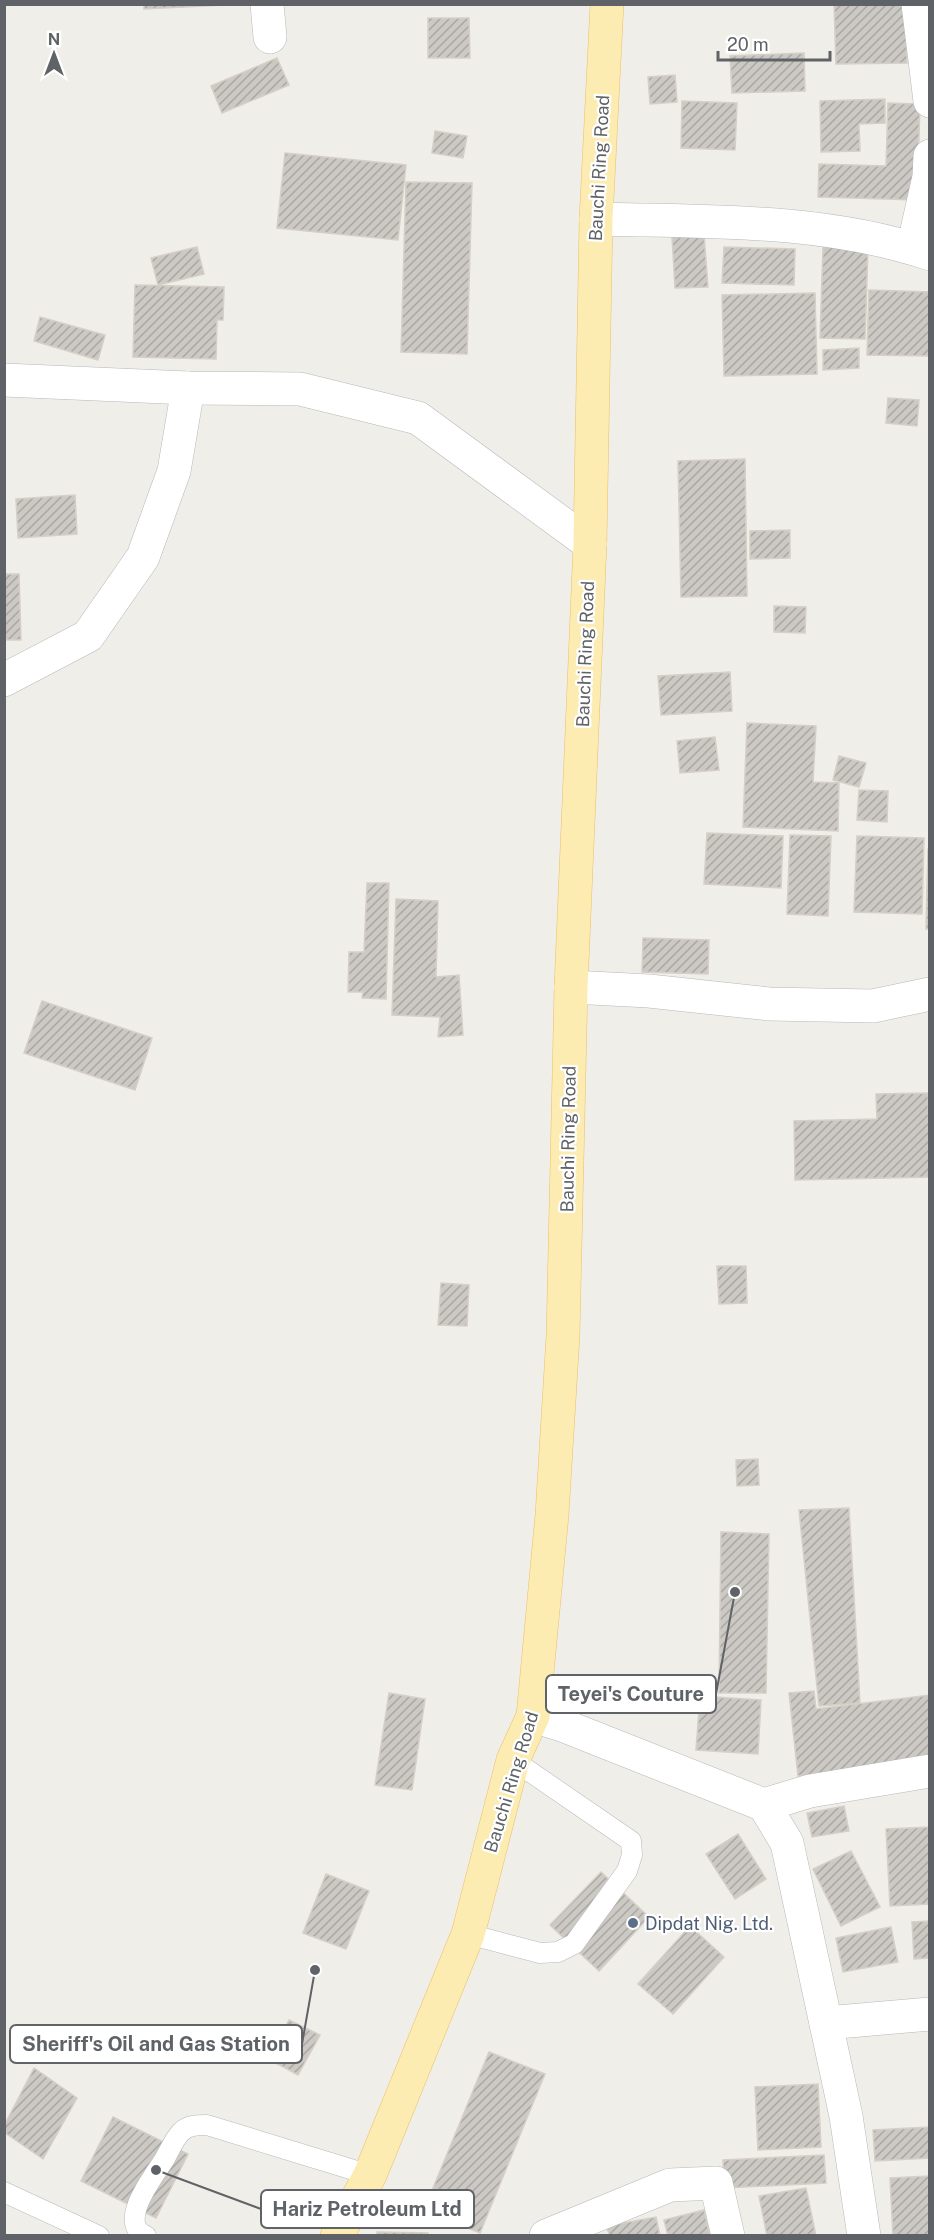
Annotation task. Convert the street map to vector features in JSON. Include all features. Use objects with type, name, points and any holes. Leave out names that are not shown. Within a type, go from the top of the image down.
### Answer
[{"type":"main road","name":"Bauchi Ring Road","points":[[337,2235],[370,2175],[468,1934],[513,1760],[533,1716],[552,1515],[563,1336],[572,987],[590,544],[596,219],[607,4]]},
{"type":"street","points":[[267,4],[270,37]]},
{"type":"street","points":[[918,4],[930,101]]},
{"type":"street","points":[[596,219],[713,222],[829,230],[921,251],[930,156]]},
{"type":"street","points":[[4,380],[188,388],[300,389],[418,418],[590,544]]},
{"type":"street","points":[[4,681],[88,636],[143,557],[174,471],[188,388]]},
{"type":"street","points":[[572,987],[649,991],[781,1004],[873,1006],[930,994]]},
{"type":"street","points":[[533,1716],[562,1725],[764,1805],[787,1843],[846,2116],[864,2235]]},
{"type":"street","points":[[764,1805],[810,1791],[930,1771]]},
{"type":"street","points":[[826,2023],[930,2014]]},
{"type":"street","points":[[546,2235],[670,2185],[716,2183],[728,2235]]},
{"type":"lane","points":[[468,1934],[540,1953],[558,1952],[574,1944],[627,1871],[632,1855],[631,1841],[513,1760]]},
{"type":"lane","points":[[146,2235],[141,2233],[134,2220],[137,2203],[181,2132],[194,2125],[207,2125],[370,2175]]},
{"type":"lane","points":[[4,2192],[99,2235]]},
{"type":"building","points":[[144,4],[245,4],[144,9]]},
{"type":"building","points":[[834,4],[905,4],[907,63],[836,64]]},
{"type":"building","points":[[428,18],[469,18],[470,58],[428,58]]},
{"type":"building","points":[[804,53],[805,91],[732,93],[730,56]]},
{"type":"building","points":[[277,58],[289,85],[222,113],[211,86]]},
{"type":"building","points":[[675,75],[677,102],[650,104],[648,77]]},
{"type":"building","points":[[885,99],[885,123],[859,124],[860,151],[821,152],[820,101]]},
{"type":"building","points":[[682,101],[737,103],[735,150],[681,148]]},
{"type":"building","points":[[888,103],[920,104],[917,200],[818,197],[819,164],[886,166]]},
{"type":"building","points":[[435,131],[467,136],[463,158],[432,153]]},
{"type":"building","points":[[285,153],[406,165],[398,240],[277,228]]},
{"type":"building","points":[[406,182],[472,183],[467,354],[401,352]]},
{"type":"building","points":[[704,235],[708,287],[675,288],[672,237]]},
{"type":"building","points":[[197,247],[204,274],[158,285],[151,258]]},
{"type":"building","points":[[724,247],[795,249],[794,285],[722,283]]},
{"type":"building","points":[[823,247],[868,248],[865,339],[820,338]]},
{"type":"building","points":[[135,285],[224,287],[223,320],[217,320],[216,359],[133,357]]},
{"type":"building","points":[[869,290],[930,292],[930,356],[867,355]]},
{"type":"building","points":[[815,293],[817,374],[724,376],[722,295]]},
{"type":"building","points":[[40,317],[105,335],[98,360],[34,341]]},
{"type":"building","points":[[859,348],[859,368],[823,370],[823,350]]},
{"type":"building","points":[[888,398],[919,400],[917,426],[886,423]]},
{"type":"building","points":[[745,459],[747,596],[681,597],[678,461]]},
{"type":"building","points":[[75,495],[77,534],[18,538],[16,499]]},
{"type":"building","points":[[790,530],[790,558],[750,559],[750,531]]},
{"type":"building","points":[[4,574],[19,574],[21,640],[4,640]]},
{"type":"building","points":[[774,606],[806,607],[805,633],[774,632]]},
{"type":"building","points":[[730,672],[732,711],[661,715],[658,676]]},
{"type":"building","points":[[747,723],[816,726],[813,782],[839,783],[838,831],[743,827]]},
{"type":"building","points":[[715,737],[719,770],[680,773],[677,741]]},
{"type":"building","points":[[839,756],[866,763],[859,787],[833,780]]},
{"type":"building","points":[[859,790],[888,791],[887,822],[857,820]]},
{"type":"building","points":[[707,833],[783,836],[781,888],[704,884]]},
{"type":"building","points":[[790,835],[831,836],[828,916],[787,914]]},
{"type":"building","points":[[857,836],[924,838],[922,914],[854,912]]},
{"type":"building","points":[[928,849],[930,849],[930,929],[926,929]]},
{"type":"building","points":[[367,883],[389,883],[386,999],[362,998],[363,992],[348,992],[349,952],[364,952]]},
{"type":"building","points":[[396,899],[438,901],[436,977],[459,975],[463,1035],[438,1037],[440,1017],[392,1015]]},
{"type":"building","points":[[643,938],[709,940],[708,974],[642,972]]},
{"type":"building","points":[[42,1001],[152,1038],[135,1090],[24,1053]]},
{"type":"building","points":[[928,1093],[930,1177],[795,1180],[794,1121],[877,1119],[876,1094]]},
{"type":"building","points":[[717,1266],[746,1266],[747,1303],[719,1304]]},
{"type":"building","points":[[441,1283],[469,1285],[467,1326],[438,1325]]},
{"type":"building","points":[[758,1459],[759,1485],[737,1486],[736,1460]]},
{"type":"building","points":[[849,1508],[860,1703],[819,1706],[799,1510]]},
{"type":"building","points":[[721,1532],[769,1534],[766,1693],[719,1693]]},
{"type":"building","points":[[814,1691],[816,1709],[930,1695],[930,1760],[798,1776],[789,1693]]},
{"type":"building","points":[[389,1693],[425,1699],[412,1790],[375,1785]]},
{"type":"building","points":[[700,1696],[761,1700],[758,1754],[696,1750]]},
{"type":"building","points":[[844,1806],[849,1831],[812,1837],[807,1813]]},
{"type":"building","points":[[930,1827],[930,1904],[890,1906],[886,1829]]},
{"type":"building","points":[[738,1834],[766,1879],[735,1899],[706,1854]]},
{"type":"building","points":[[851,1851],[880,1907],[841,1926],[813,1869]]},
{"type":"building","points":[[601,1872],[649,1917],[599,1971],[550,1925]]},
{"type":"building","points":[[326,1874],[369,1891],[346,1949],[303,1933]]},
{"type":"building","points":[[930,1921],[930,1958],[914,1959],[912,1922]]},
{"type":"building","points":[[690,1926],[724,1957],[673,2014],[638,1984]]},
{"type":"building","points":[[891,1927],[898,1962],[843,1972],[836,1938]]},
{"type":"building","points":[[289,2020],[320,2035],[298,2075],[268,2059]]},
{"type":"building","points":[[489,2052],[545,2074],[480,2233],[424,2210]]},
{"type":"building","points":[[34,2068],[77,2098],[43,2159],[4,2132],[4,2126]]},
{"type":"building","points":[[818,2084],[821,2147],[758,2150],[755,2087]]},
{"type":"building","points":[[113,2117],[188,2154],[156,2218],[81,2181]]},
{"type":"building","points":[[930,2127],[930,2158],[875,2161],[873,2130]]},
{"type":"building","points":[[824,2155],[826,2183],[724,2188],[723,2160]]},
{"type":"building","points":[[930,2176],[930,2236],[893,2236],[890,2178]]},
{"type":"building","points":[[806,2188],[816,2236],[767,2236],[759,2196]]},
{"type":"building","points":[[704,2210],[710,2236],[668,2236],[664,2220]]},
{"type":"building","points":[[656,2217],[660,2236],[610,2236],[606,2226]]},
{"type":"building","points":[[377,2232],[428,2233],[428,2236],[377,2236]]},
{"type":"place","name":"Teyei's Couture","points":[[735,1592]]},
{"type":"place","name":"Dipdat Nig. Ltd.","points":[[633,1923]]},
{"type":"place","name":"Sheriff's Oil and Gas Station","points":[[315,1970]]},
{"type":"place","name":"Hariz Petroleum Ltd","points":[[156,2170]]}]
